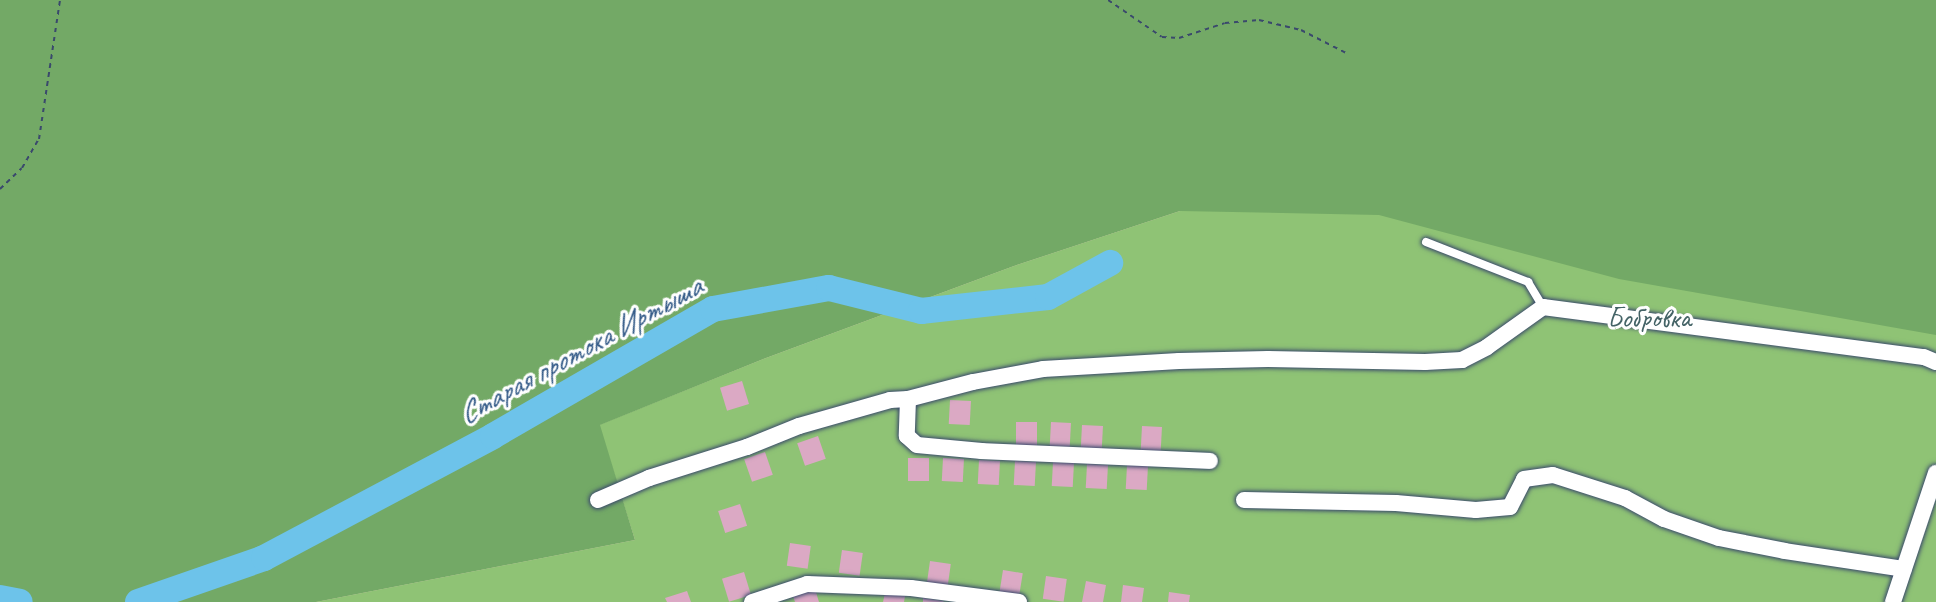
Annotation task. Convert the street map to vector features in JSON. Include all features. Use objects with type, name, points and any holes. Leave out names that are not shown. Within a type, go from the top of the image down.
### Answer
[{"type":"street","points":[[598,500],[649,478],[747,447],[799,426],[890,400],[908,399],[973,382],[1043,369],[1268,359],[1413,362],[1462,360],[1495,342],[1543,307],[1913,355],[1936,362]]},
{"type":"street","points":[[908,399],[908,436],[917,445],[982,451],[1210,461]]},
{"type":"street","points":[[1893,602],[1904,569],[1928,518],[1936,473]]},
{"type":"street","points":[[1244,500],[1396,503],[1476,510],[1510,507],[1524,479],[1553,475],[1626,498],[1664,519],[1719,538],[1785,551],[1904,569]]},
{"type":"street","points":[[752,602],[807,584],[910,595],[1019,602]]},
{"type":"lane","points":[[1426,242],[1528,282],[1543,307]]},
{"type":"path","points":[[0,189],[22,168],[39,139],[60,0]]},
{"type":"path","points":[[1108,0],[1162,37],[1179,38],[1225,23],[1259,20],[1301,30],[1346,53]]},
{"type":"green space","points":[[0,0],[1936,0],[1936,335],[1619,279],[1379,215],[1180,211],[1014,266],[766,358],[600,425],[635,540],[316,602],[0,602]]},
{"type":"green space","name":"Бобровка","points":[[1936,0],[1936,602],[316,602],[635,540],[599,425],[766,358],[1014,266],[1180,211]]},
{"type":"building","points":[[742,381],[749,404],[727,411],[720,388]]},
{"type":"building","points":[[950,400],[971,401],[970,425],[949,424]]},
{"type":"building","points":[[1016,422],[1037,422],[1037,446],[1016,446]]},
{"type":"building","points":[[1051,422],[1071,423],[1070,447],[1050,446]]},
{"type":"building","points":[[1082,425],[1103,426],[1102,450],[1081,449]]},
{"type":"building","points":[[1142,426],[1162,427],[1161,451],[1141,450]]},
{"type":"building","points":[[818,436],[826,459],[805,466],[797,443]]},
{"type":"building","points":[[765,452],[773,475],[752,482],[744,459]]},
{"type":"building","points":[[908,458],[929,458],[929,481],[908,481]]},
{"type":"building","points":[[943,458],[964,459],[963,482],[942,481]]},
{"type":"building","points":[[979,460],[1000,461],[999,485],[978,484]]},
{"type":"building","points":[[1015,461],[1036,462],[1035,486],[1014,485]]},
{"type":"building","points":[[1053,462],[1074,463],[1073,487],[1052,486]]},
{"type":"building","points":[[1087,464],[1108,465],[1107,489],[1086,488]]},
{"type":"building","points":[[1127,465],[1148,466],[1147,490],[1126,489]]},
{"type":"building","points":[[740,504],[747,526],[725,533],[718,511]]},
{"type":"building","points":[[790,543],[811,546],[808,569],[787,566]]},
{"type":"building","points":[[842,550],[863,553],[860,576],[839,573]]},
{"type":"building","points":[[930,561],[951,564],[948,586],[927,583]]},
{"type":"building","points":[[1003,570],[1023,573],[1019,596],[999,593]]},
{"type":"building","points":[[744,572],[751,595],[729,602],[722,579]]},
{"type":"building","points":[[1046,576],[1067,579],[1064,602],[1043,599]]},
{"type":"building","points":[[1086,581],[1106,585],[1103,602],[1082,602]]},
{"type":"building","points":[[1123,585],[1144,588],[1142,602],[1121,602]]},
{"type":"building","points":[[815,589],[819,602],[795,602],[793,596]]},
{"type":"building","points":[[687,591],[691,602],[667,602],[665,598]]},
{"type":"building","points":[[1169,592],[1190,595],[1189,602],[1168,602]]},
{"type":"building","points":[[885,593],[905,596],[904,602],[883,602]]},
{"type":"building","points":[[923,598],[944,601],[923,602]]},
{"type":"waterway","name":"Старая протока Иртыша","points":[[138,602],[264,558],[493,436],[713,309],[829,288],[921,311],[1048,297],[1110,263]]},
{"type":"waterway","name":"Старая протока Иртыша","points":[[0,598],[20,602]]}]
